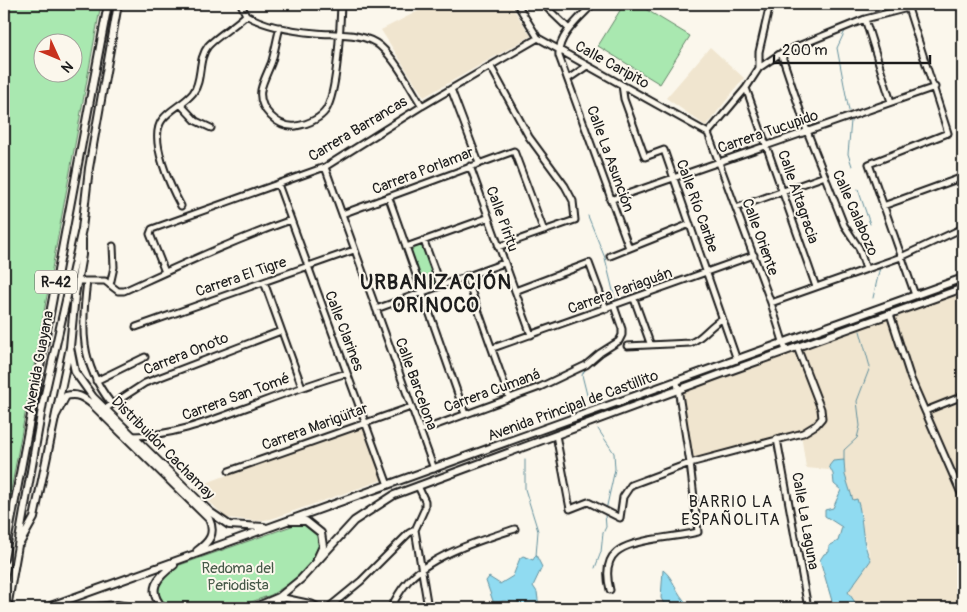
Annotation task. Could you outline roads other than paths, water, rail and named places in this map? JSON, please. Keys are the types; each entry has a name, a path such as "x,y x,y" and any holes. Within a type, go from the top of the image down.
{"main road":[{"name":"Avenida Guayana","path":"4,559 108,4"},
{"name":"Avenida Guayana","path":"7,608 43,403 82,229 89,168 118,4"},
{"name":"Distribuidor Cachamay","path":"18,546 34,518 70,347 82,255 82,229"},
{"name":"Avenida Principal de Castillito","path":"253,608 278,597 313,567 354,522 394,496 678,390 915,295 963,278"},
{"name":"Avenida Principal de Castillito","path":"190,556 737,360 785,347 797,347 963,288"},
{"name":"Distribuidor Cachamay","path":"70,347 72,364 79,380 131,436 219,520 241,526 270,526"},
{"name":"Distribuidor Cachamay","path":"56,415 66,396 72,394 80,396 92,404 202,512 212,527 212,535 204,546 190,556"},
{"path":"270,526 306,521 318,528 321,533 323,546 313,567"},
{"path":"45,608 190,556"},
{"path":"162,608 153,590 156,579 190,556"},
{"path":"86,608 117,605 134,608"}],"street":[{"path":"241,4 246,15 258,23 366,38 379,45 398,67 422,106"},
{"path":"280,27 272,61 261,91 264,106 275,122 290,126 306,124 318,118 326,110 332,92 340,34 341,4"},
{"name":"Calle Caripito","path":"517,4 538,38 708,133"},
{"path":"543,4 569,29"},
{"path":"558,49 569,29 593,4"},
{"path":"758,68 759,52 770,4"},
{"path":"961,4 963,10"},
{"path":"708,133 746,88 758,68 782,53 865,19 908,8 948,133 869,164 900,257 915,295"},
{"path":"181,206 164,165 156,132 161,121 194,92 198,82 200,63 208,46 246,15"},
{"path":"865,19 890,102"},
{"name":"Carrera Barrancas","path":"165,272 150,234 152,229 325,167 422,106 538,38"},
{"name":"Calle La Asunción","path":"558,49 610,200 629,248"},
{"name":"Calle Calabozo","path":"782,53 807,131 844,225 859,248 866,269"},
{"path":"568,79 587,66"},
{"path":"490,67 529,137 565,186 573,202 575,220 498,247"},
{"name":"Calle Río Caribe","path":"622,85 624,99 645,157 664,150 708,272 737,360"},
{"name":"Carrera Tucupido","path":"610,200 934,87"},
{"name":"Calle Altagracia","path":"746,88 816,287"},
{"path":"451,89 479,163"},
{"path":"181,105 196,121 211,128"},
{"name":"Calle Oriente","path":"708,133 771,303 785,347"},
{"name":"Carrera Porlamar","path":"342,214 514,151 544,231"},
{"name":"Calle Píritu","path":"470,166 487,218 531,335"},
{"name":"Calle Barcelona","path":"325,167 410,407 434,469"},
{"path":"736,208 825,176"},
{"path":"883,206 963,177"},
{"name":"Calle Clarines","path":"278,184 307,268 388,485"},
{"path":"390,198 465,414"},
{"path":"406,247 487,218"},
{"path":"78,281 105,281 118,291 124,291 226,247 246,236 291,220"},
{"path":"610,256 690,224"},
{"path":"771,303 900,257 963,228"},
{"path":"424,241 440,285"},
{"path":"110,285 114,266 113,246"},
{"name":"Carrera El Tigre","path":"136,327 354,250"},
{"name":"Carrera Pariaguán","path":"493,348 754,256"},
{"path":"376,309 504,263"},
{"path":"515,291 590,263 606,309"},
{"path":"466,276 510,397"},
{"path":"87,281 82,339 96,381 111,403"},
{"path":"264,282 302,387"},
{"path":"634,299 650,344"},
{"name":"Carrera Cumaná","path":"420,431 572,374 619,340 622,335 622,329 616,305"},
{"path":"890,314 911,379 963,498"},
{"path":"627,346 698,341 703,332 722,319"},
{"name":"Carrera Onoto","path":"105,409 111,403 145,383 281,332"},
{"path":"556,435 570,509 588,502 620,518 623,497 631,485 690,463 802,433 816,425 822,418 821,409 797,347"},
{"path":"96,381 145,357"},
{"name":"Carrera San Tomé","path":"131,436 148,436 194,427 302,387 347,373"},
{"path":"610,590 607,579 607,565 615,552 626,545 698,532 690,463 677,382"},
{"path":"925,411 963,396"},
{"name":"Carrera Marigüitar","path":"229,471 410,407"},
{"name":"Calle La Laguna","path":"777,439 807,608"},
{"path":"418,486 425,501 425,508 415,530 428,608"},
{"path":"390,608 405,584 422,570 472,544 515,529"},
{"path":"328,608 361,581 409,532 415,530"},
{"path":"278,597 302,606 312,604 320,608"},
{"path":"272,608 278,597"},
{"path":"278,597 285,608"}],"water":[{"path":"844,460 845,475 853,500 857,499 865,546 871,560 848,592 859,608 834,608 820,560 824,554 829,552 829,546 838,541 842,527 825,516 825,510 833,508 841,490 834,484 833,474 829,466 833,461"},
{"path":"536,555 542,567 533,586 537,592 539,607 545,608 525,608 517,602 503,601 494,604 486,581 489,577 500,584 513,576 520,558 523,556 533,560"},
{"path":"663,570 670,577 687,603 721,603 716,608 666,608 661,598"}],"waterway":[{"path":"845,31 837,48 849,111"},
{"path":"851,121 848,154 852,166"},
{"path":"858,189 870,224"},
{"path":"588,216 605,258 616,303"},
{"path":"873,298 880,267"},
{"path":"589,403 583,373 602,355 621,343 624,338 622,322 617,307"},
{"path":"844,460 844,450 857,438 860,426 857,401 870,367 860,331"},
{"path":"598,429 614,453 615,469 606,510"},
{"path":"525,459 525,489 538,531 536,556"},
{"path":"595,568 601,552 603,533 606,527 605,514"}],"district":[{"name":"URBANIZACIÓN ORINOCO","path":"436,294"},
{"name":"BARRIO LA ESPAÑOLITA","path":"731,511"}],"park label":[{"name":"Redoma del Periodista","path":"238,576"}]}
